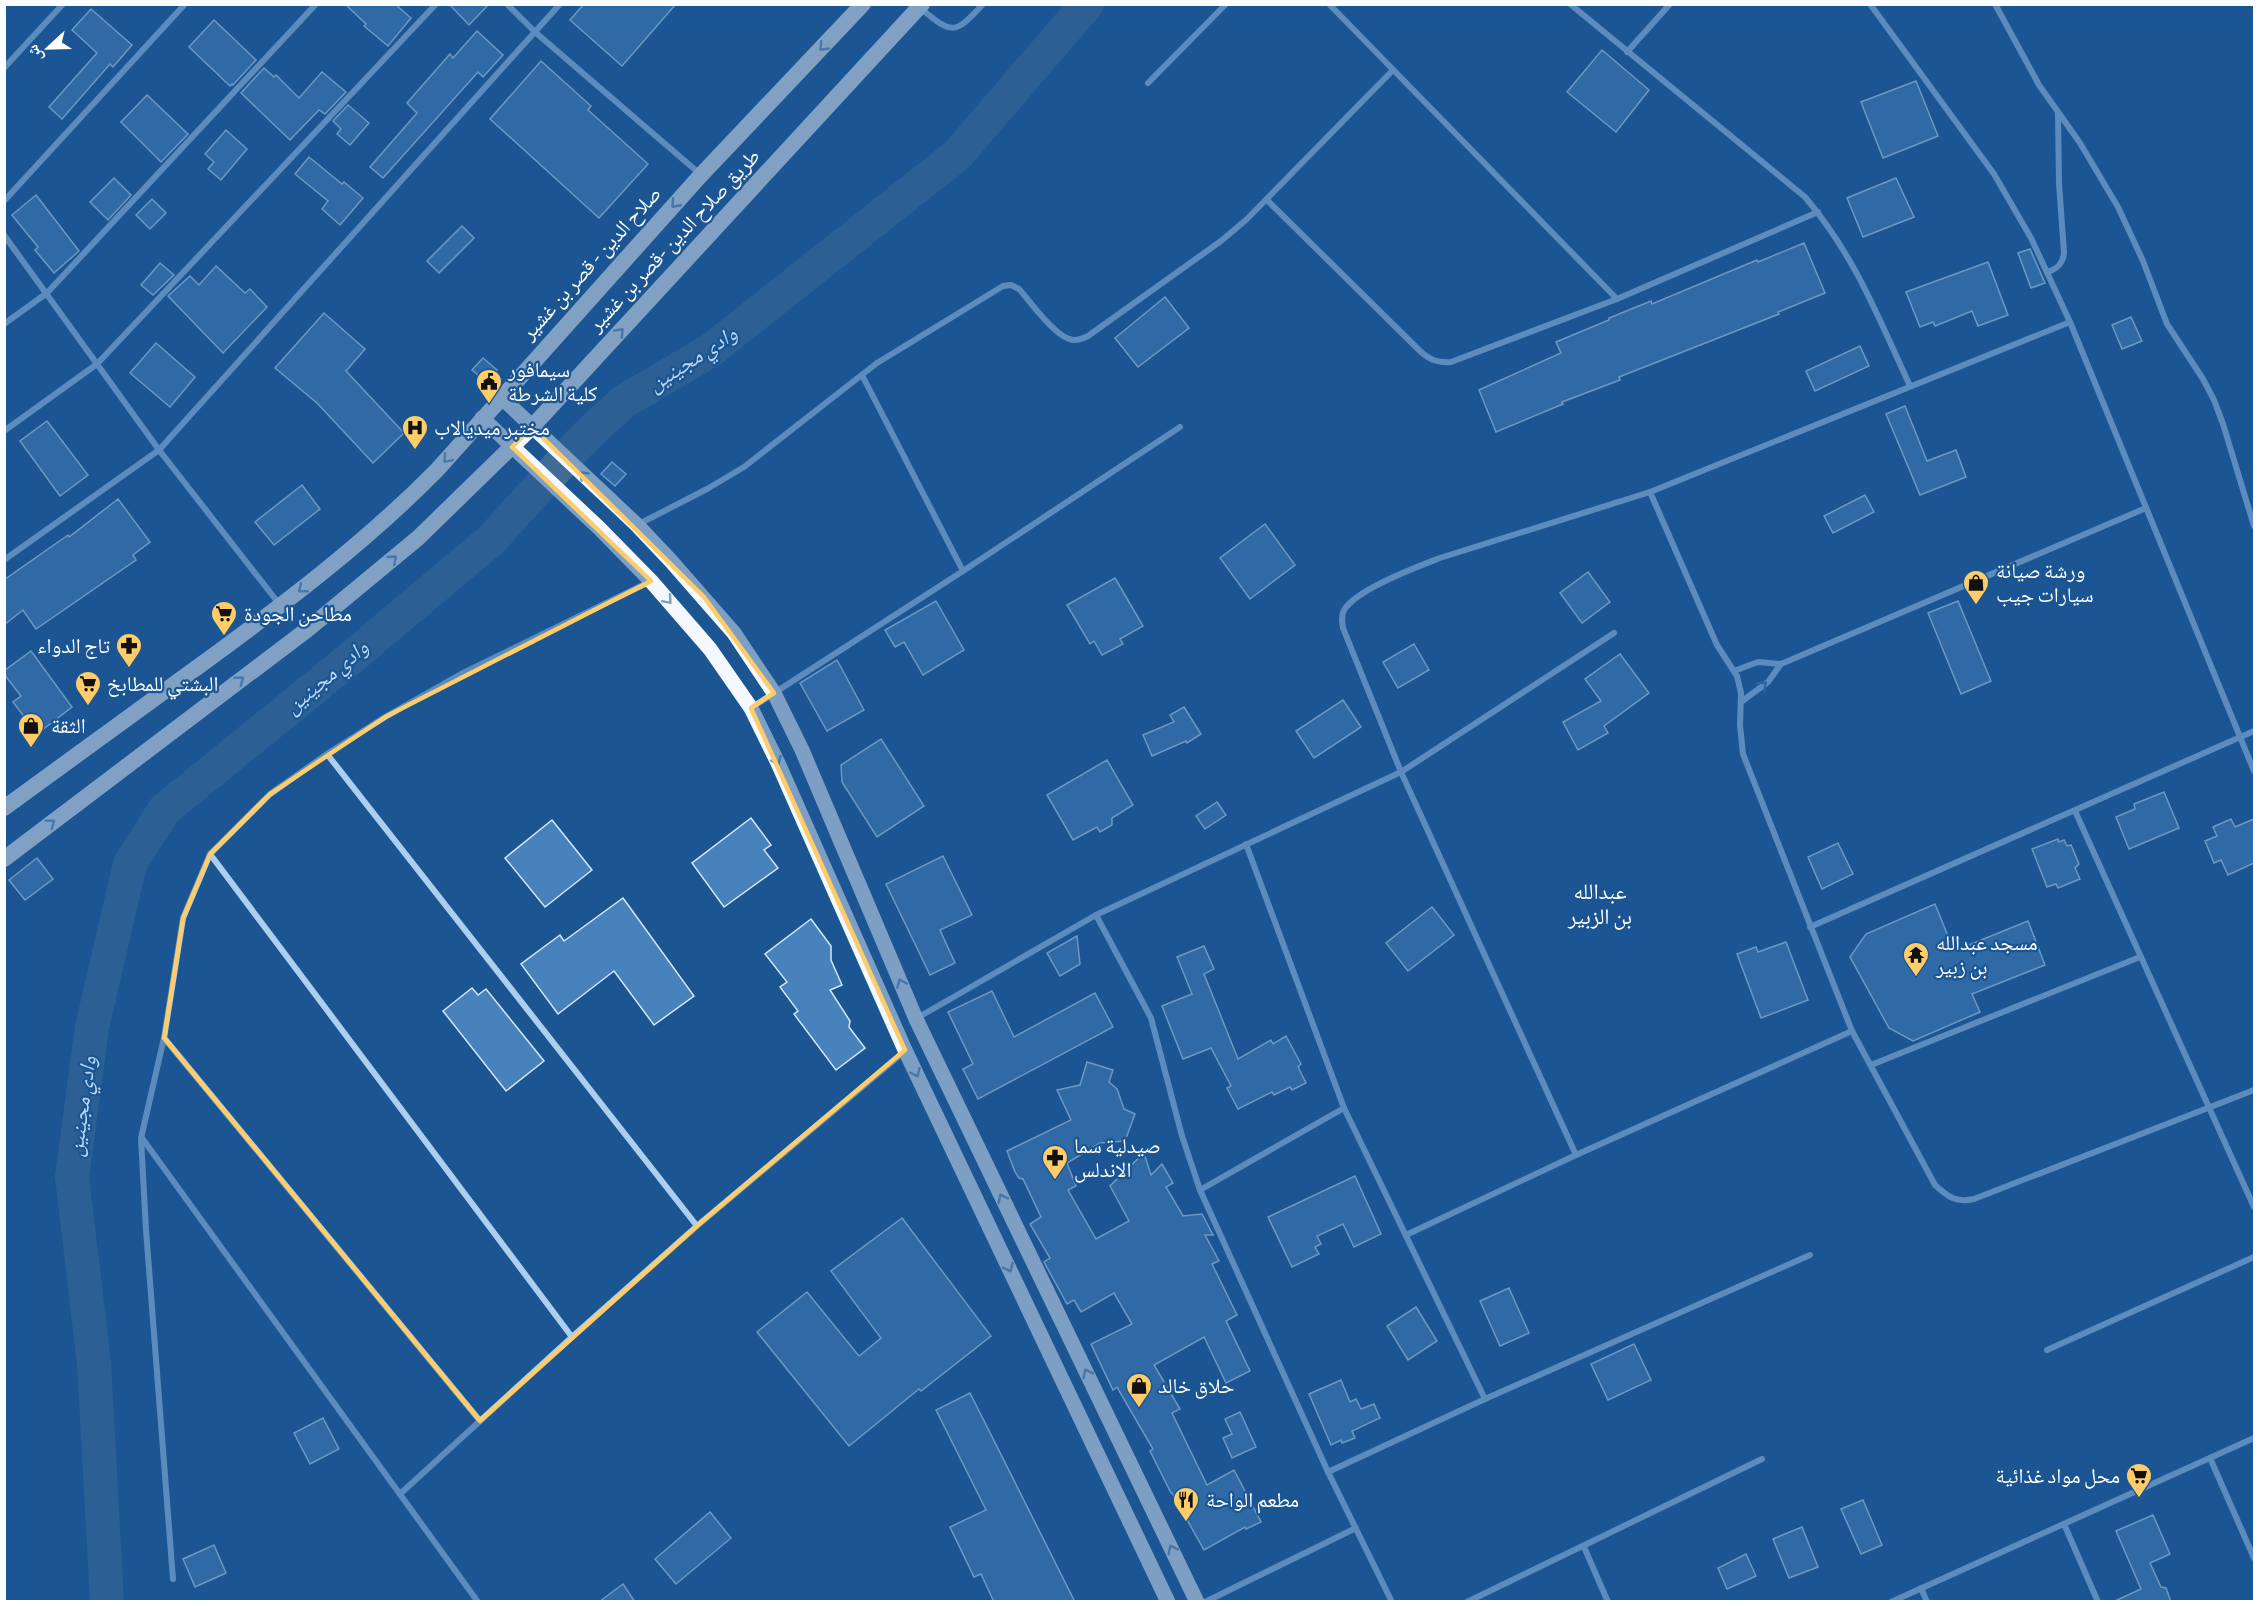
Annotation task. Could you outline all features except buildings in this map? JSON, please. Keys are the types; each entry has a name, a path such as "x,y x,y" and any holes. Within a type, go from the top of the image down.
{"highway":[{"name":"صلاح الدين - قصر بن غشير","path":"5,808 281,606 345,555 402,505 437,470 701,175 863,4"},
{"name":"طريق صلاح الدين -قصر بن غشير","path":"4,859 365,584 418,538 532,427 920,6"}],"main road":[{"path":"501,397 637,525 704,597 734,633 774,693 802,750 916,1019 1197,1602"},
{"path":"482,418 599,528 651,581 710,649 751,708 778,763 905,1050 1168,1602"}],"street":[{"path":"4,68 63,4"},
{"path":"4,201 185,4"},
{"path":"4,324 47,293 316,4"},
{"path":"4,431 97,364 436,4"},
{"path":"507,4 535,32 701,175"},
{"path":"4,560 159,450 560,4"},
{"path":"920,6 940,24 951,28 963,25 983,4"},
{"path":"1148,83 1226,4"},
{"path":"1329,4 1617,299"},
{"path":"1570,4 1791,184 1818,212 1846,251 1857,271 1910,386"},
{"path":"1627,52 1670,4"},
{"path":"1870,4 1994,174 2022,222 2070,322 2254,771"},
{"path":"1995,4 2034,75 2085,151 2118,207 2143,261 2167,324 2214,400 2254,526"},
{"path":"637,525 707,489 744,466 877,363 1003,286 1011,285 1019,289 1054,329 1066,338 1073,340 1088,336 1221,241 1267,200 1394,70"},
{"path":"2047,272 2061,264 2064,253 2059,183 2058,113"},
{"path":"1267,200 1420,351 1429,359 1439,363 1451,362 1617,299 1818,212"},
{"path":"4,235 159,450 281,606"},
{"path":"1576,1155 1401,772 1342,628 1341,619 1344,610 1350,603 1374,587 1440,558 1650,492 2070,322"},
{"path":"862,375 963,571"},
{"path":"751,708 1180,427"},
{"path":"1650,492 1717,645 1734,670 1740,685 1743,754 1852,1031 1935,1185 1948,1197 1961,1202 1974,1199 2254,1090"},
{"path":"1734,670 1758,662 1781,664 2146,508"},
{"path":"173,1579 141,1138 164,1038 183,918 210,854 270,794 385,717 461,674 651,581"},
{"path":"916,1019 1096,915 1401,772 1614,633"},
{"path":"1741,702 1768,682 1781,664"},
{"path":"1810,927 2254,731"},
{"path":"327,754 698,1226"},
{"path":"2075,811 2254,1207"},
{"path":"1245,844 1344,1108 1485,1398"},
{"path":"210,854 572,1337"},
{"path":"1096,915 1151,1018 1182,1136 1200,1190 1328,1472 1392,1602"},
{"path":"1870,1065 2140,957"},
{"path":"1406,1235 1576,1155 1852,1031"},
{"path":"164,1038 480,1421"},
{"path":"400,1494 698,1226 905,1050"},
{"path":"1200,1190 1344,1108"},
{"path":"141,1138 478,1602"},
{"path":"1328,1472 1485,1398 1810,1255"},
{"path":"2047,1350 2254,1257"},
{"path":"1891,1602 2254,1438"},
{"path":"2210,1458 2254,1558"},
{"path":"1467,1602 1762,1459"},
{"path":"2064,1524 2098,1602"},
{"path":"1205,1602 1356,1528"},
{"path":"1584,1547 1608,1602"},
{"path":"1921,1588 1927,1602"}],"highlighted area":[{"path":"532,427 704,597 774,693 751,708 905,1050 697,1226 480,1421 164,1038 183,918 210,854 270,794 385,717 651,581 512,447"}],"waterway":[{"name":"وادي مجينين","path":"107,1602 94,1363 72,1177 92,1027 130,864 164,810 491,540 582,440 623,402 711,350 957,155 1087,4"}],"place":[{"name":"سيمافور كلية الشرطة","path":"489,405"},
{"name":"مختبر ميديالاب","path":"415,451"},
{"name":"ورشة صيانة سيارات جيب","path":"1976,606"},
{"name":"مطاحن الجودة","path":"224,637"},
{"name":"تاج الدواء","path":"129,669"},
{"name":"البشتي للمطابخ","path":"88,707"},
{"name":"الثقة","path":"31,749"},
{"name":"مسجد عبدالله بن زبير","path":"1916,978"},
{"name":"صيدلية سما الاندلس","path":"1055,1181"},
{"name":"حلاق خالد","path":"1139,1409"},
{"name":"محل مواد غذائية","path":"2139,1499"},
{"name":"مطعم الواحة","path":"1186,1523"}],"district":[{"name":"عبدالله بن الزبير","path":"1600,904"}]}
